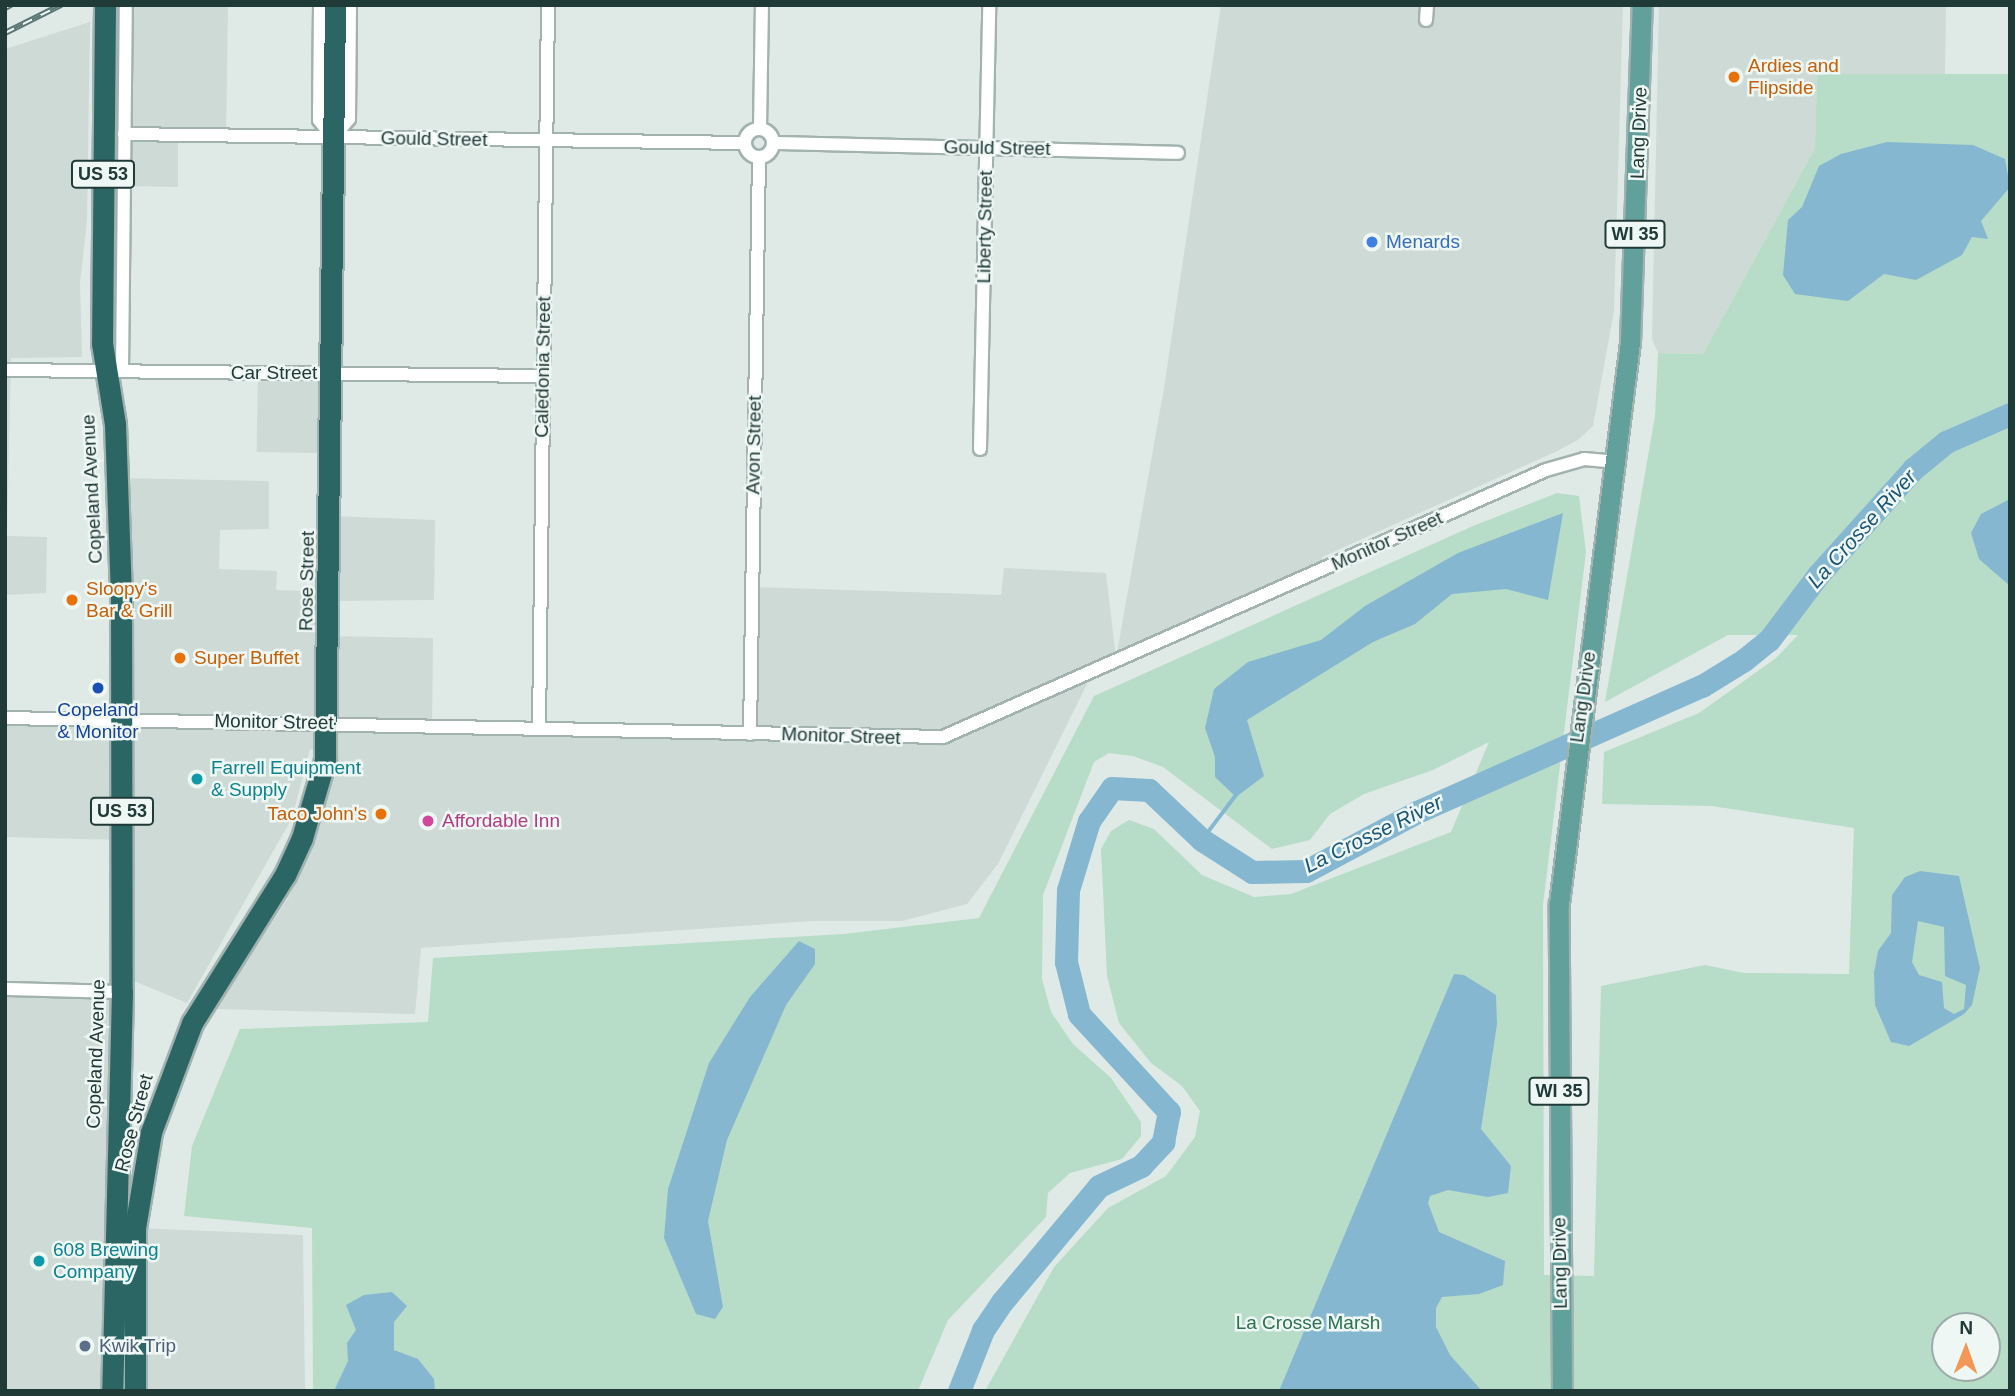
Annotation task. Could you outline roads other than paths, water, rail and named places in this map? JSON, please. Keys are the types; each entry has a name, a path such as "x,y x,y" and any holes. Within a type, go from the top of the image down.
{"highway":[{"name":"Rose Street","path":"135,1391 135,1228 142,1173 168,1078 192,1023 272,896 302,838 325,761 328,723 335,5"},
{"name":"Copeland Avenue","path":"112,1391 122,992 121,720 113,371 102,343 116,6"}],"main road":[{"name":"Lang Drive","path":"1562,1391 1559,904 1570,792 1618,462 1639,167 1642,5"}],"street":[{"path":"320,5 319,120 333,129 349,119 350,5"},
{"name":"Caledonia Street","path":"539,729 548,5"},
{"path":"760,129 762,5"},
{"name":"Liberty Street","path":"980,449 989,5"},
{"path":"1426,20 1427,5"},
{"path":"113,371 124,134 116,6"},
{"name":"Gould Street","path":"124,134 333,129 546,141 745,143"},
{"path":"760,129 771,135 774,144 770,152 759,157 748,152 745,143 751,131 760,129"},
{"name":"Gould Street","path":"774,144 1178,153"},
{"name":"Avon Street","path":"750,734 759,157"},
{"name":"Car Street","path":"5,370 542,376"},
{"name":"Monitor Street","path":"5,718 328,723 904,738 952,734 1546,470 1584,459 1618,462"},
{"path":"5,989 122,992"}],"water":[{"path":"1887,142 1973,145 2005,159 2010,187 1981,221 1988,239 1972,237 1962,255 1916,280 1884,274 1848,301 1795,294 1783,275 1788,220 1802,207 1819,166 1841,154"},
{"path":"2010,499 2010,586 1979,559 1971,533 1981,514"},
{"path":"1563,513 1548,600 1506,589 1452,594 1415,624 1373,642 1247,720 1264,776 1236,797 1215,777 1215,757 1205,728 1214,689 1248,662 1321,640 1365,606 1458,553"},
{"path":"1920,871 1959,876 1980,968 1972,1005 1964,1014 1909,1046 1891,1042 1875,1005 1874,973 1878,951 1891,933 1892,895 1905,877","holes":["1918,921 1944,927 1945,976 1966,985 1964,1009 1954,1014 1944,1008 1942,982 1919,975 1912,962"]},
{"path":"799,941 815,949 815,964 786,1005 727,1140 708,1221 723,1307 715,1319 696,1314 664,1238 668,1189 709,1063 750,997"},
{"path":"1454,974 1464,975 1496,995 1497,1024 1481,1129 1511,1166 1508,1193 1488,1197 1448,1190 1430,1196 1428,1203 1439,1232 1505,1261 1503,1285 1479,1294 1442,1297 1436,1308 1436,1327 1450,1355 1482,1391 1279,1391"},
{"path":"392,1292 407,1306 394,1322 394,1350 418,1359 434,1379 435,1391 334,1391 348,1361 347,1343 356,1330 346,1305 364,1295"}],"waterway":[{"name":"La Crosse River","path":"959,1391 983,1330 1002,1302 1099,1186 1141,1166 1163,1142 1169,1112 1079,1014 1066,962 1068,890 1089,821 1112,788 1149,790 1202,840 1252,872 1306,871 1417,812 1702,686 1744,660 1769,640 1818,575 1913,469 1946,442 2010,414"},
{"path":"1202,840 1236,795"}],"railway":[{"path":"5,8 11,5"},
{"path":"5,33 61,5"}],"place":[{"name":"Ardies and Flipside","path":"1734,77"},
{"name":"Menards","path":"1372,242"},
{"name":"Sloopy's Bar & Grill","path":"72,600"},
{"name":"Super Buffet","path":"180,658"},
{"name":"Copeland & Monitor","path":"98,688"},
{"name":"Farrell Equipment & Supply","path":"197,779"},
{"name":"Taco John's","path":"381,814"},
{"name":"Affordable Inn","path":"428,821"},
{"name":"608 Brewing Company","path":"39,1261"},
{"name":"Kwik Trip","path":"85,1346"}],"park label":[{"name":"La Crosse Marsh","path":"1308,1323"}]}
